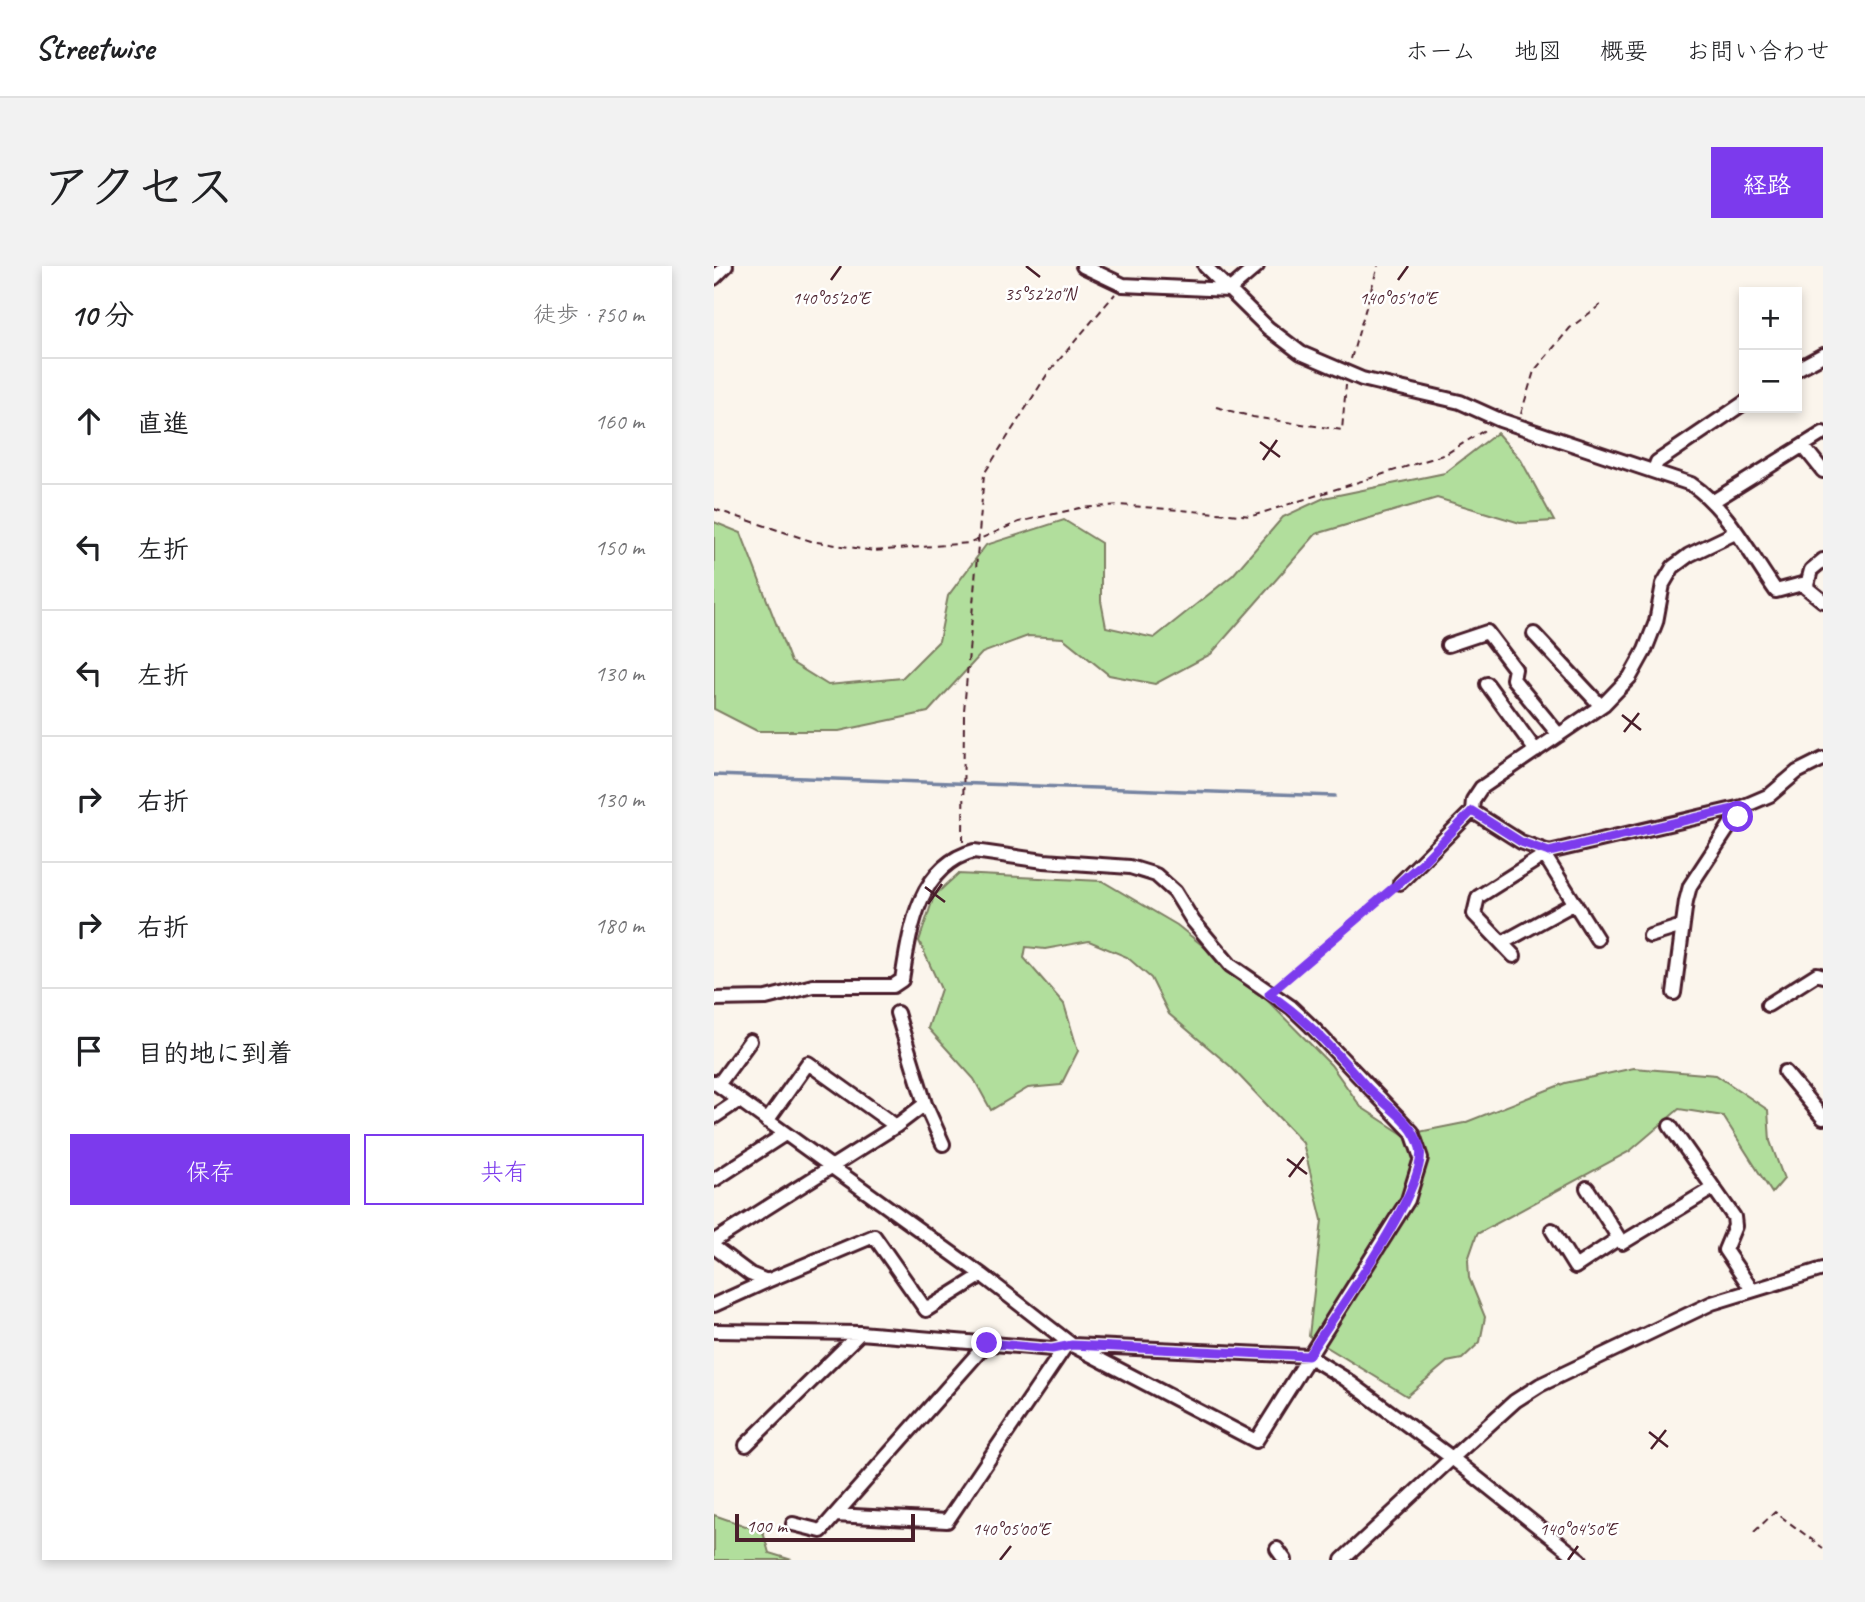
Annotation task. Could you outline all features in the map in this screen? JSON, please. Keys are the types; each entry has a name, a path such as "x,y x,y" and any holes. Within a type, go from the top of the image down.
{"street":[{"path":"714,278 726,266"},
{"path":"1083,266 1123,285 1229,290 1256,266"},
{"path":"1205,266 1285,343 1301,353 1347,373 1460,402 1500,420 1691,484 1712,502 1776,591 1785,586 1807,585 1823,601"},
{"path":"1802,366 1823,355"},
{"path":"1654,470 1657,462 1739,406"},
{"path":"1712,502 1823,433"},
{"path":"1803,446 1823,471"},
{"path":"1400,883 1472,811 1473,800 1481,788 1601,706 1630,677 1656,622 1663,584 1673,567 1689,555 1735,533"},
{"path":"1807,585 1811,570 1823,559"},
{"path":"1448,645 1487,632 1515,669 1513,679 1559,735"},
{"path":"1534,634 1601,706"},
{"path":"1487,684 1536,751"},
{"path":"1514,956 1474,914 1478,897 1547,854 1742,807 1770,795 1797,772 1823,759"},
{"path":"1674,993 1690,886 1742,807"},
{"path":"1472,811 1521,842 1547,854 1597,939"},
{"path":"714,999 766,998 813,986 893,986 902,980 910,929 928,882 952,859 962,854 974,851 1044,861 1130,867 1156,875 1175,892 1193,921 1230,965 1311,1026 1412,1132 1421,1158 1408,1200 1256,1441 1069,1346 982,1275 716,1084 750,1041"},
{"path":"1502,943 1575,903"},
{"path":"1650,936 1682,926"},
{"path":"1768,1004 1817,974 1823,976"},
{"path":"897,1013 925,1104 943,1144"},
{"path":"767,1121 808,1063 896,1126"},
{"path":"1785,1072 1823,1118"},
{"path":"714,1117 738,1101"},
{"path":"714,1241 896,1126 925,1104"},
{"path":"1670,1126 1734,1217 1735,1226 1725,1250 1752,1290"},
{"path":"714,1180 785,1134"},
{"path":"1587,1188 1622,1243 1713,1188"},
{"path":"1552,1230 1575,1267 1619,1238"},
{"path":"714,1306 874,1236 926,1310 982,1275"},
{"path":"714,1247 750,1274 767,1281"},
{"path":"1342,1560 1515,1401 1540,1385 1712,1303 1823,1269"},
{"path":"714,1331 860,1333 1052,1349 1069,1346 1308,1356 1344,1378 1452,1458 1580,1560"},
{"path":"746,1445 860,1333"},
{"path":"793,1524 821,1531 827,1520 835,1515 987,1343"},
{"path":"835,1515 947,1521 1069,1346"},
{"path":"1277,1549 1285,1560"}],"path":[{"path":"1216,407 1253,417 1342,430 1347,373 1378,266"},
{"path":"962,854 964,711 984,474 1048,373 1123,285"},
{"path":"1517,425 1534,371 1570,328 1603,303"},
{"path":"714,509 811,541 874,551 970,544 1019,522 1080,508 1121,505 1252,516 1446,454 1500,420"},
{"path":"1269,994 1400,883"},
{"path":"1754,1532 1776,1512 1823,1548"}],"green space":[{"path":"1497,433 1521,460 1554,521 1520,523 1437,498 1316,534 1211,654 1155,684 1109,675 1063,638 1028,636 982,653 928,712 839,731 757,731 714,709 714,522 741,533 791,662 828,685 902,678 939,641 948,596 986,545 1064,520 1101,543 1101,601 1106,627 1154,638 1233,575 1283,517 1324,498 1445,473"},
{"path":"958,874 1102,881 1177,925 1253,986 1331,1065 1361,1107 1404,1135 1464,1123 1565,1083 1634,1068 1716,1075 1768,1110 1770,1141 1784,1179 1772,1193 1723,1116 1679,1109 1630,1151 1477,1234 1468,1260 1469,1278 1485,1317 1480,1342 1462,1359 1447,1362 1407,1396 1309,1336 1322,1220 1303,1143 1230,1066 1169,1014 1151,978 1127,957 1089,941 1045,949 1026,947 1024,958 1064,1004 1078,1051 1061,1085 1028,1088 991,1110 974,1079 928,1028 941,989 919,941 934,896"},
{"path":"714,1515 763,1532 769,1553 792,1560 714,1560"}],"waterway":[{"path":"714,775 1335,796"}],"route":[{"path":"987,1343 1052,1349 1072,1345 1308,1356 1408,1200 1418,1175 1421,1158 1412,1132 1391,1107 1373,1094 1291,1007 1269,994 1421,864 1472,811 1521,842 1549,852 1742,807 1738,817"}]}
